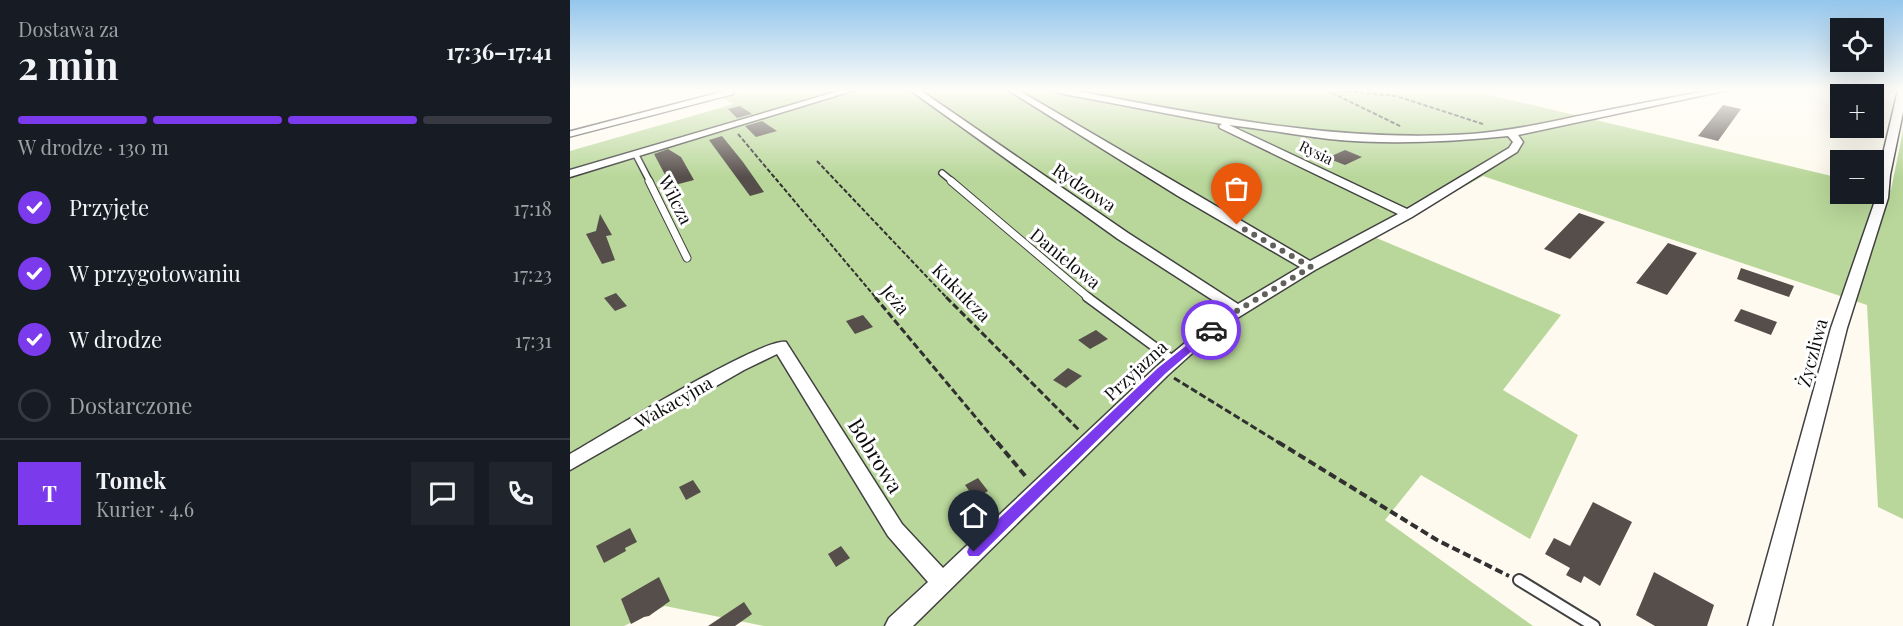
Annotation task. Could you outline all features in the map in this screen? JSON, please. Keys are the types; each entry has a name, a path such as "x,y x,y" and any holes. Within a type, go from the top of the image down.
{"street":[{"path":"570,174 753,119"},
{"name":"Rydzowa","path":"957,119 1094,216 1238,310"},
{"path":"1060,119 1311,267"},
{"name":"Rysia","path":"1211,119 1408,214"},
{"path":"1212,119 1330,136 1380,139 1511,133 1579,119"},
{"name":"Życzliwa","path":"1760,626 1839,328 1882,198 1884,175 1896,119"},
{"name":"Przyjazna","path":"897,626 1168,366 1238,310 1408,214 1513,150 1518,142 1511,133"},
{"name":"Wakacyjna","path":"570,463 738,366 780,346"},
{"name":"Bobrowa","path":"780,346 895,530 942,582"}],"lane":[{"path":"570,134 626,119"},
{"name":"Wilcza","path":"636,155 687,258"},
{"name":"Danielowa","path":"942,173 1168,366"},
{"path":"1519,580 1594,626"}],"path":[{"path":"1387,119 1427,138"},
{"path":"1470,119 1511,133"},
{"name":"Jeża","path":"731,126 1039,492"},
{"name":"Kukułcza","path":"817,160 913,264 1090,441"},
{"path":"1168,366 1437,540 1519,580"}],"green space":[{"path":"681,119 1592,119 1830,176 1830,204 1884,204 1884,188 1891,190 1903,130 1903,519 1878,507 1867,305 1483,176 1374,237 1561,315 1503,390 1578,435 1530,539 1421,475 1385,520 1533,626 764,626 665,606 624,626 570,626 570,151"}],"building":[{"path":"1712,119 1734,119 1718,141 1698,136"},
{"path":"762,121 777,131 756,137 745,126"},
{"path":"722,136 764,192 750,196 709,140"},
{"path":"668,149 681,157 694,180 671,186 654,154"},
{"path":"1345,150 1362,157 1345,165 1327,158"},
{"path":"1579,213 1605,222 1570,259 1544,249"},
{"path":"600,214 612,235 606,236 615,260 602,264 586,234 596,231"},
{"path":"1668,243 1697,253 1667,295 1636,283"},
{"path":"1741,268 1794,286 1789,297 1737,279"},
{"path":"616,293 627,306 615,311 604,298"},
{"path":"1741,309 1777,322 1771,335 1734,321"},
{"path":"863,315 873,327 855,334 846,321"},
{"path":"1096,330 1108,339 1090,349 1078,340"},
{"path":"1068,368 1082,376 1066,388 1053,380"},
{"path":"978,478 988,491 975,499 965,485"},
{"path":"693,480 701,492 686,500 679,487"},
{"path":"1593,502 1632,522 1600,586 1584,576 1581,583 1566,575 1570,568 1545,554 1554,538 1570,546"},
{"path":"630,528 637,542 604,563 596,546"},
{"path":"841,546 850,558 836,567 828,554"},
{"path":"1654,572 1714,605 1707,626 1655,626 1636,615"},
{"path":"659,577 670,601 649,616 631,624 621,599"},
{"path":"744,602 752,614 735,626 708,626"}],"way so far":[{"path":"1211,330 1238,310 1311,267 1237,225"}],"route":[{"path":"974,552 1039,492 1162,371 1211,330"}]}
